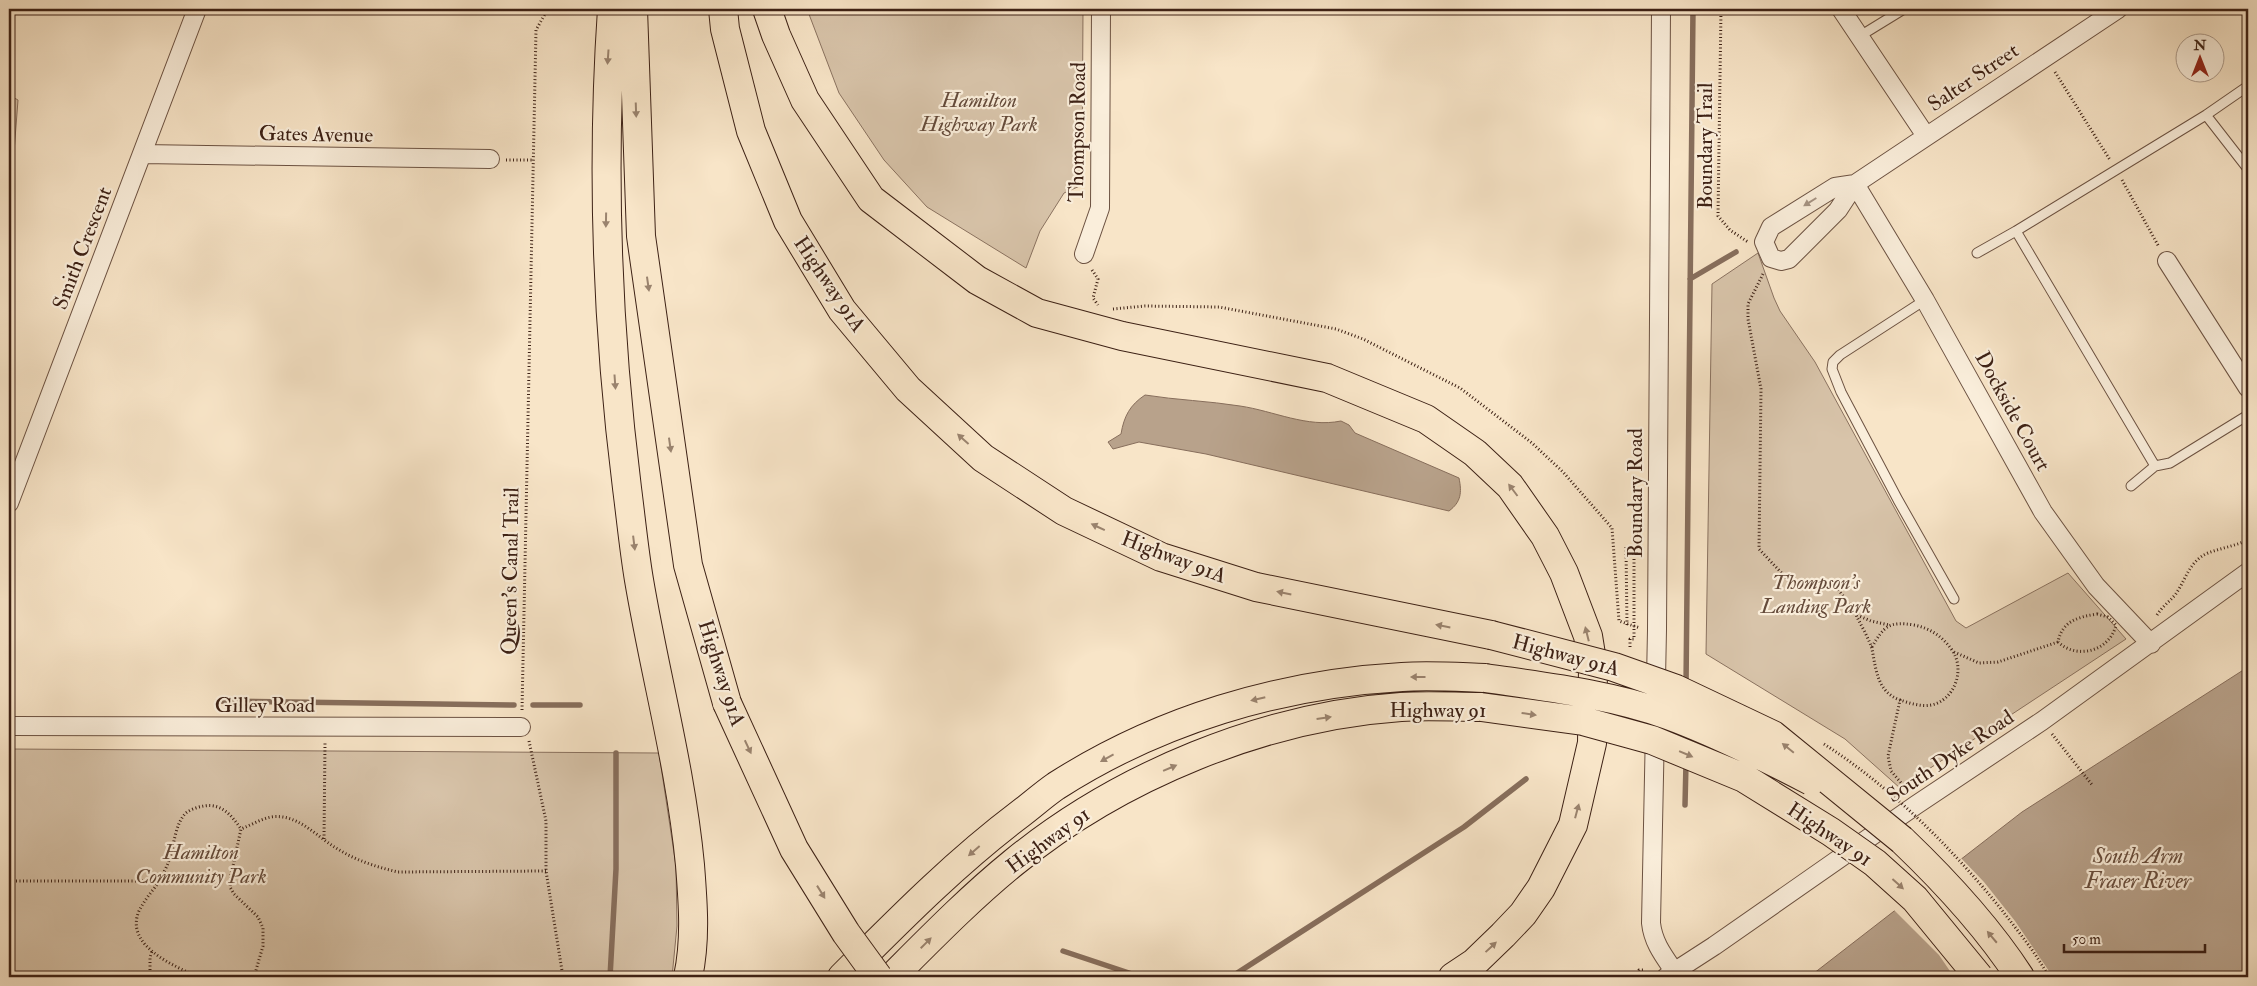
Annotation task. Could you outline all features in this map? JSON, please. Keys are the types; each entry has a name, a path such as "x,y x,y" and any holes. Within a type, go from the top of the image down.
{"highway":[{"path":"612,9 607,75 606,235 617,409 639,579 685,816 694,915 692,960 688,977"},
{"name":"Highway 91A","path":"633,9 641,236 688,565 727,703 794,849 846,933 878,977"},
{"name":"Highway 91A","path":"723,9 725,29 751,131 788,220 842,310 908,390 983,458 1064,511 1161,557 1256,587 1491,635 1614,666 1685,693 1773,735 1867,812"},
{"path":"768,9 776,35 805,100 871,199 977,280 1037,313 1122,336 1327,378 1426,419 1475,453 1510,486 1545,536 1578,605 1588,636 1592,668 1592,743 1573,825 1541,888 1523,914 1503,935 1474,963 1453,977"},
{"name":"Highway 91","path":"842,977 924,895 994,833 1056,787 1144,738 1226,707 1310,687 1402,677 1485,678 1602,696 1668,715 1761,755 1867,812 1902,840 1944,881 2002,949 2020,977"},
{"name":"Highway 91","path":"892,977 953,916 1014,862 1074,818 1136,782 1223,745 1316,719 1401,707 1481,707 1583,721 1652,740 1744,778 1831,832 1875,864 1915,899 1979,977"}],"street":[{"name":"Smith Crescent","path":"9,503 197,9"},
{"name":"Thompson Road","path":"1084,254 1100,208 1101,9"},
{"name":"Boundary Road","path":"1661,9 1657,630 1651,923 1652,935 1670,974"},
{"path":"1841,9 1926,136"},
{"name":"Salter Street","path":"1854,184 1835,186 1771,227 1764,242 1771,258 1781,261 1789,259 1796,253 1838,210 1854,184 2118,9"},
{"name":"Gates Avenue","path":"142,154 490,159"},
{"name":"Dockside Court","path":"1854,184 1925,300 2043,512 2096,586 2151,644"},
{"path":"2167,261 2248,388"},
{"name":"South Dyke Road","path":"1670,974 1714,946 1916,804 2042,721 2248,572"},
{"name":"Gilley Road","path":"9,726 521,727"}],"lane":[{"path":"1860,36 1904,9"},
{"path":"1977,253 2206,115 2248,86"},
{"path":"2206,115 2248,169"},
{"path":"2016,231 2155,466"},
{"path":"1925,300 1840,355 1833,362 1832,369 1841,392 1898,500 1954,599"},
{"path":"2131,486 2155,466 2170,463 2248,415"}],"path":[{"name":"Queen's Canal Trail","path":"546,9 536,30 521,727 529,742 546,821 546,871 563,977"},
{"name":"Boundary Trail","path":"1721,9 1718,216 1730,230 1771,258"},
{"path":"490,159 534,160"},
{"path":"1771,258 1748,304 1748,319 1761,390 1759,549 1790,582 1837,588 1856,614 1872,648 1873,662 1878,681 1892,697 1930,705 1944,700 1952,691 1957,681 1958,666 1954,652"},
{"path":"2156,617 2182,585 2187,572 2199,558 2248,540"},
{"path":"1627,625 1626,547 1634,547 1634,639 1630,639 1630,650"},
{"path":"1856,614 1871,621 1890,625 1903,623 1924,627 1940,637 1954,652 1978,663 1998,662 2058,642"},
{"path":"2097,614 2108,617 2116,625 2114,635 2104,645 2094,650 2077,652 2066,650 2058,642 2060,632 2066,623 2083,616 2097,614"},
{"path":"1872,648 1882,630 1890,625"},
{"path":"1900,700 1888,756 1891,770 1916,804"},
{"path":"2042,721 2093,786"},
{"path":"324,840 325,727"},
{"path":"198,977 155,955 138,934 138,913 159,882 169,861 179,826 185,814 196,807 209,805 221,808 231,815 241,829 230,887 234,894 258,917 262,928 262,946 254,977"},
{"path":"241,829 271,817 285,818 299,822 336,848 361,861 398,872 546,871"},
{"path":"9,881 159,882"},
{"path":"150,977 150,957 152,951"},
{"path":"1636,977 1639,970 1644,970"}],"green space":[{"name":"Hamilton Highway Park","path":"807,9 1083,9 1082,185 1064,193 1040,231 1026,268 927,207 884,160 839,93"},
{"path":"9,95 18,100 9,217"},
{"name":"Thompson's Landing Park","path":"1758,253 1780,311 1815,362 1956,621 1966,628 2068,573 2126,639 1900,788 1845,739 1706,654 1712,284"},
{"name":"Hamilton Community Park","path":"9,749 659,753 676,866 677,926 672,977 9,977"}],"water":[{"path":"1145,395 1253,408 1303,421 1328,423 1341,421 1349,425 1355,433 1459,478 1460,497 1449,511 1206,454 1139,442 1113,449 1108,442 1121,434 1128,412"},
{"name":"South Arm Fraser River","path":"2248,667 2248,977 1809,977 2022,812"}],"pier":[{"path":"1960,857 1984,882 2015,921 2053,977 1954,977 1939,955 1893,909"}],"waterway":[{"path":"1686,687 1693,9"},
{"path":"1690,279 1736,252"},
{"path":"218,701 514,705"},
{"path":"533,705 580,705"},
{"path":"610,977 616,869 616,753"},
{"path":"1685,805 1686,763"},
{"path":"1231,977 1464,827 1526,779"},
{"path":"1063,951 1141,977"},
{"path":"1553,977 1599,977"}]}
